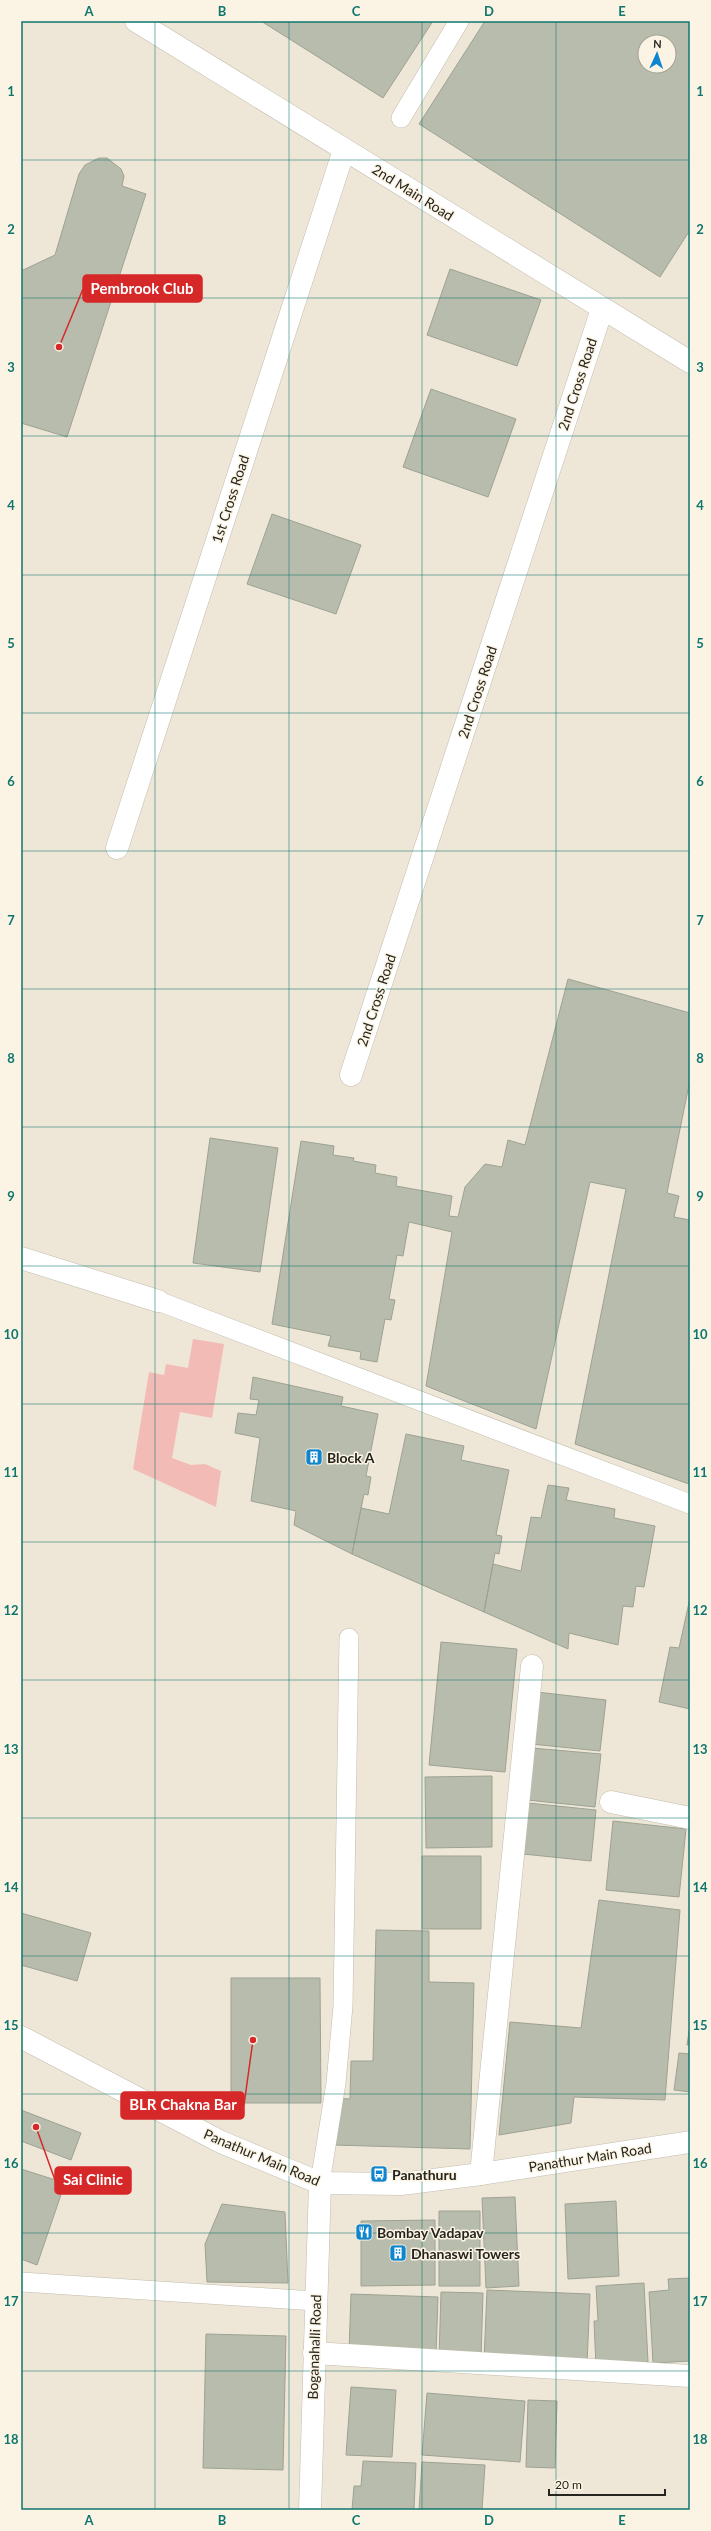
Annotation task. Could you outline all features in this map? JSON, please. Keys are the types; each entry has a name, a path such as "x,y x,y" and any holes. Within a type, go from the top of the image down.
{"street":[{"name":"2nd Main Road","path":"136,21 690,362"},
{"name":"1st Cross Road","path":"117,848 344,150"},
{"name":"2nd Cross Road","path":"351,1075 602,309"},
{"path":"21,1258 158,1301"},
{"path":"481,2174 532,1666"},
{"path":"611,1802 690,1818"},
{"name":"Panathur Main Road","path":"21,2037 221,2142 320,2183 401,2184 481,2174 690,2142"},
{"name":"Boganahalli Road","path":"310,2510 315,2301 320,2183"},
{"path":"314,2353 690,2376"}],"lane":[{"path":"401,118 459,21"},
{"path":"158,1301 690,1504"},
{"path":"320,2183 336,2082 343,2006 350,1638"},
{"path":"21,2282 315,2301"}],"shaded area":[{"path":"193,1339 224,1344 212,1418 180,1412 172,1458 191,1465 205,1464 221,1471 216,1507 133,1469 149,1372 164,1375 166,1364 188,1368"}],"building":[{"path":"261,21 433,21 383,98"},
{"path":"485,21 690,21 690,230 660,277 419,124"},
{"path":"99,158 107,158 121,169 124,176 122,186 146,194 67,437 21,423 21,271 55,255 79,174 85,165"},
{"path":"450,269 541,300 517,366 427,335"},
{"path":"431,389 516,419 488,497 403,467"},
{"path":"272,514 361,545 336,614 247,584"},
{"path":"568,979 690,1013 690,1080 667,1193 679,1196 674,1217 690,1220 689,1484 575,1444 626,1189 590,1182 536,1429 426,1386 452,1232 409,1222 403,1256 397,1255 389,1299 395,1300 391,1320 385,1319 377,1362 360,1359 361,1352 328,1346 331,1336 272,1324 301,1141 334,1146 333,1155 354,1158 353,1161 376,1165 375,1173 397,1177 396,1186 452,1196 449,1216 458,1217 465,1187 485,1164 502,1167 508,1140 525,1145"},
{"path":"210,1138 278,1148 260,1272 193,1263"},
{"name":"Block A","path":"253,1377 343,1397 341,1406 378,1414 366,1476 371,1477 368,1495 364,1494 352,1554 294,1525 296,1511 251,1501 260,1438 235,1433 238,1413 256,1415 259,1400 250,1399"},
{"path":"406,1434 464,1446 461,1460 509,1470 496,1535 502,1536 499,1554 495,1553 484,1612 352,1554 361,1508 389,1514"},
{"path":"548,1485 569,1488 566,1500 615,1509 614,1518 655,1526 644,1587 636,1586 633,1607 623,1606 618,1645 569,1633 568,1649 484,1612 493,1564 521,1571 531,1517 541,1518"},
{"path":"690,1598 690,1709 659,1702 670,1647 679,1648"},
{"path":"441,1642 517,1649 505,1772 429,1765"},
{"path":"537,1692 606,1700 600,1751 531,1744"},
{"path":"532,1748 601,1754 595,1807 527,1800"},
{"path":"492,1776 492,1847 426,1848 425,1777"},
{"path":"528,1803 596,1810 591,1861 523,1854"},
{"path":"613,1821 686,1829 679,1897 606,1890"},
{"path":"422,1856 481,1856 481,1929 422,1929"},
{"path":"599,1900 680,1910 665,2100 574,2097 571,2123 499,2135 510,2022 581,2028"},
{"path":"21,1913 91,1933 77,1981 21,1965"},
{"path":"376,1930 429,1931 429,1982 474,1983 470,2149 334,2145 335,2098 350,2099 351,2061 373,2061"},
{"path":"231,1978 320,1978 321,2103 231,2103"},
{"path":"690,2025 690,2045 687,2045"},
{"path":"679,2053 690,2054 690,2092 674,2090"},
{"path":"21,2110 81,2133 71,2160 21,2141"},
{"path":"21,2169 65,2183 37,2265 21,2259"},
{"path":"515,2197 519,2286 486,2288 482,2198"},
{"path":"616,2201 619,2276 568,2279 565,2204"},
{"path":"222,2204 285,2212 288,2283 207,2282 205,2244"},
{"path":"439,2211 480,2211 480,2286 439,2286"},
{"name":"Dhanaswi Towers","path":"435,2220 435,2285 361,2286 361,2221"},
{"path":"690,2278 690,2361 653,2363 649,2292 669,2290 668,2279"},
{"path":"644,2283 648,2362 596,2366 594,2321 598,2321 596,2286"},
{"path":"487,2290 590,2294 587,2364 484,2360"},
{"path":"441,2292 483,2293 481,2359 439,2358"},
{"path":"351,2294 438,2297 436,2355 349,2352"},
{"path":"206,2334 286,2336 283,2470 203,2468"},
{"path":"351,2387 396,2390 392,2457 346,2455"},
{"path":"427,2393 525,2401 520,2462 422,2455"},
{"path":"528,2400 557,2401 555,2468 526,2467"},
{"path":"363,2461 416,2463 414,2510 352,2510 354,2486 361,2486"},
{"path":"422,2462 485,2465 482,2510 419,2510"}],"place":[{"name":"Pembrook Club","path":"59,347"},
{"name":"Block A","path":"314,1457"},
{"name":"BLR Chakna Bar","path":"253,2040"},
{"name":"Sai Clinic","path":"36,2127"},
{"name":"Panathuru","path":"379,2174"},
{"name":"Bombay Vadapav","path":"364,2232"},
{"name":"Dhanaswi Towers","path":"398,2253"}]}
